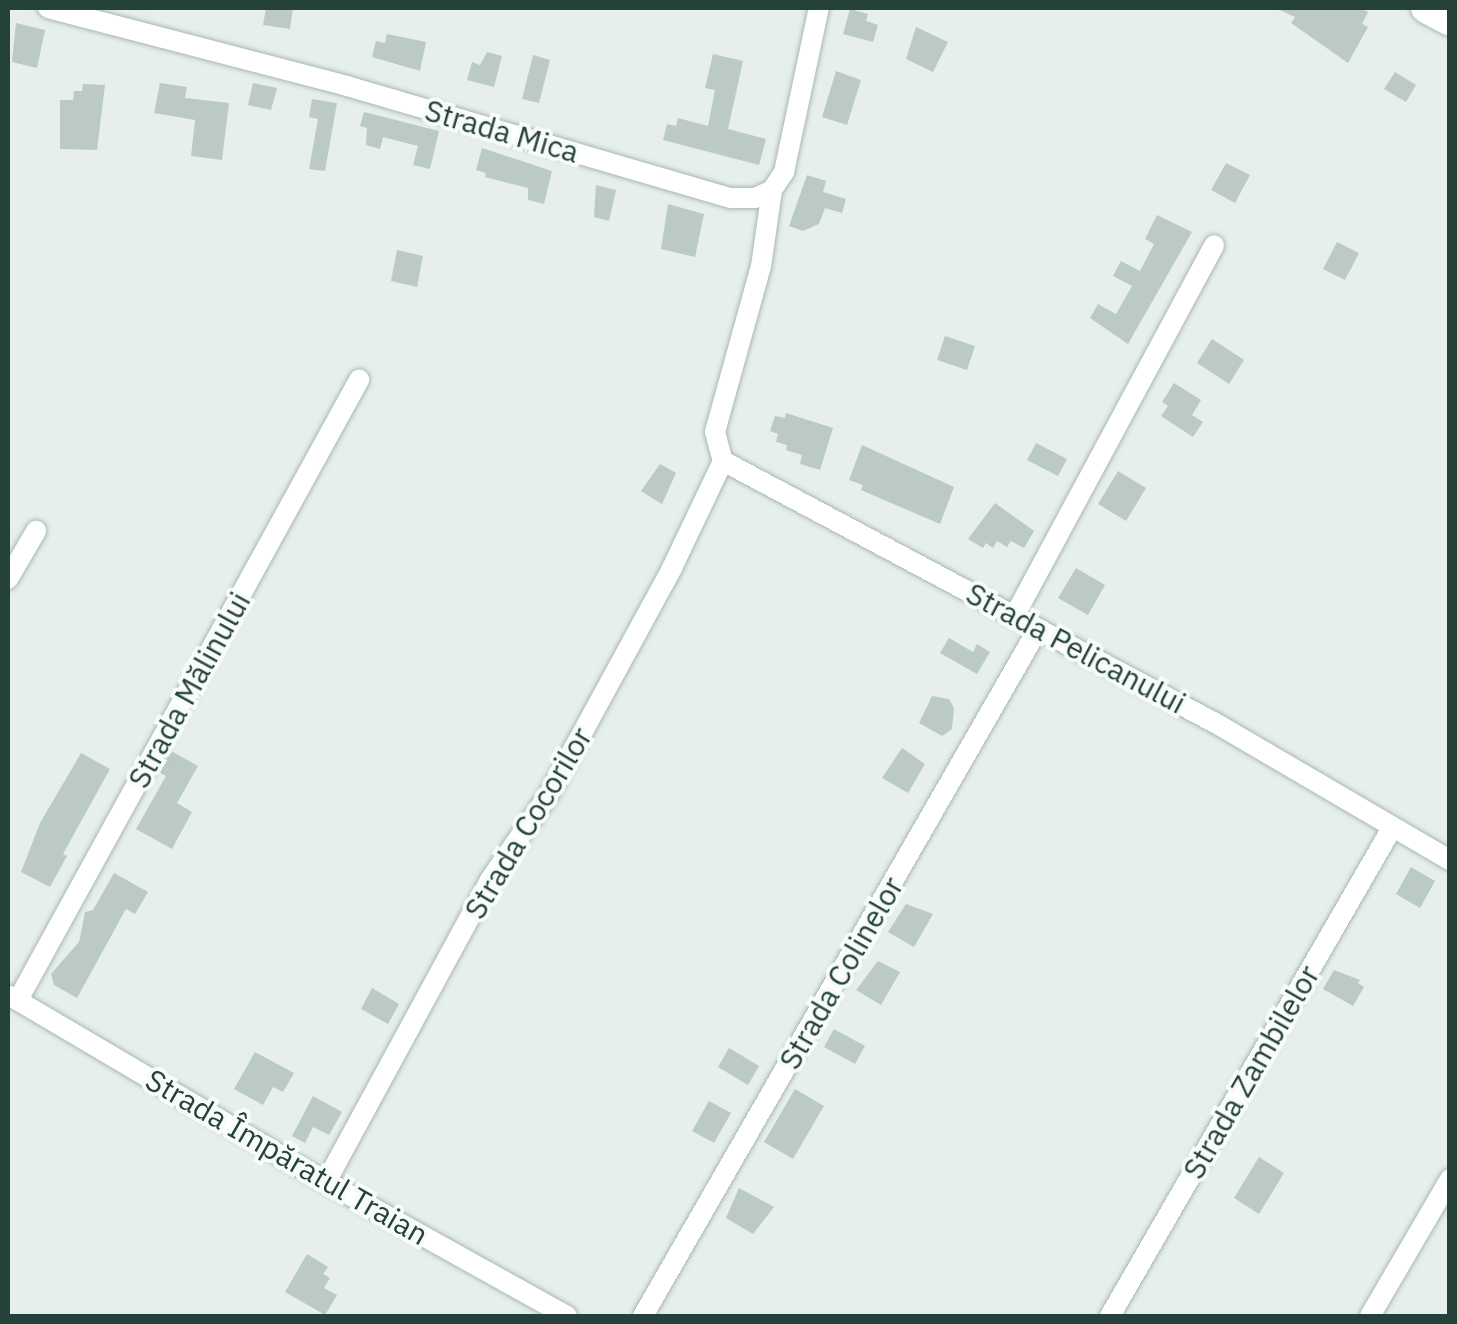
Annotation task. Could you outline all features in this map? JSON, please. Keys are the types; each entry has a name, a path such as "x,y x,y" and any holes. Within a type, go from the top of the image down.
{"street":[{"name":"Strada Mica","path":"48,8 347,86 731,198 755,198 772,190"},
{"path":"723,460 715,432 761,266 772,190 784,172 818,8"},
{"path":"1426,8 1450,21"},
{"path":"1015,615 1214,244"},
{"name":"Strada Mălinului","path":"13,998 359,380"},
{"name":"Strada Pelicanului","path":"723,460 1218,724 1450,860"},
{"name":"Strada Cocorilor","path":"326,1182 490,880 549,794 672,568 723,460"},
{"path":"8,580 36,531"},
{"name":"Strada Colinelor","path":"644,1316 1038,629"},
{"name":"Strada Zambilelor","path":"1110,1316 1392,828"},
{"name":"Strada Împăratul Traian","path":"13,998 326,1182 568,1316"},
{"path":"1370,1316 1450,1179"}],"building":[{"path":"266,8 293,8 290,29 263,25"},
{"path":"1275,8 1359,8 1368,12 1362,24 1368,27 1348,63 1291,23 1295,17"},
{"path":"850,9 868,14 866,21 878,25 873,42 843,34"},
{"path":"16,23 45,30 37,68 12,62"},
{"path":"916,27 948,42 933,72 906,59"},
{"path":"387,34 426,42 420,71 372,57 376,41 385,43"},
{"path":"487,52 502,56 494,87 467,80 472,62 480,65"},
{"path":"713,54 743,61 728,129 766,139 759,165 663,140 667,124 676,126 678,118 708,126 715,90 705,88"},
{"path":"533,55 550,60 539,103 522,99"},
{"path":"836,71 861,80 847,125 822,117"},
{"path":"1395,72 1416,85 1406,102 1384,89"},
{"path":"160,83 187,87 185,98 229,103 222,160 191,156 195,120 154,113"},
{"path":"253,83 277,88 271,110 248,105"},
{"path":"83,84 105,85 97,150 60,149 60,100 73,100 74,91 82,91"},
{"path":"312,99 337,103 325,171 309,169 318,119 309,117"},
{"path":"364,112 439,131 430,169 413,165 418,146 383,137 380,149 366,145 367,128 360,126"},
{"path":"482,148 552,171 544,204 528,200 528,188 485,177 486,173 476,170"},
{"path":"1226,163 1250,175 1235,203 1211,190"},
{"path":"807,175 826,181 823,192 846,199 842,213 825,208 819,224 803,231 789,226"},
{"path":"596,185 616,190 609,221 594,217"},
{"path":"668,204 704,214 695,257 661,249"},
{"path":"1157,215 1192,232 1128,344 1090,318 1098,304 1116,314 1132,286 1113,276 1121,261 1140,271 1154,244 1145,239"},
{"path":"1337,242 1359,253 1345,280 1323,269"},
{"path":"397,250 423,256 417,287 391,281"},
{"path":"945,336 975,346 967,370 937,360"},
{"path":"1212,339 1244,360 1229,384 1197,363"},
{"path":"1174,383 1201,400 1192,415 1203,422 1193,437 1161,416 1168,406 1162,402"},
{"path":"786,413 833,428 820,470 800,464 802,455 776,442 778,434 770,431 775,416 785,418"},
{"path":"1036,443 1067,459 1058,476 1027,460"},
{"path":"862,445 954,487 940,524 861,490 863,485 849,480"},
{"path":"660,464 676,473 662,504 641,491"},
{"path":"1118,471 1146,488 1126,521 1098,504"},
{"path":"995,503 1034,531 1024,548 1011,541 1007,547 997,541 993,548 986,543 983,548 968,539"},
{"path":"1076,568 1105,585 1088,615 1058,598"},
{"path":"949,638 973,652 977,644 990,652 977,674 940,653"},
{"path":"932,696 949,699 954,708 952,729 942,736 919,723"},
{"path":"902,748 925,764 908,793 882,778"},
{"path":"171,751 198,766 177,803 192,812 172,849 136,829 166,776 159,772"},
{"path":"81,753 110,769 63,854 67,856 50,887 21,872 40,823"},
{"path":"1411,867 1435,881 1420,908 1396,894"},
{"path":"114,873 148,892 135,914 126,909 77,998 54,985 51,974 79,942 85,912 93,910"},
{"path":"906,904 933,914 914,947 888,932"},
{"path":"878,961 900,972 881,1005 856,990"},
{"path":"1334,970 1360,980 1358,983 1364,987 1353,1006 1323,989"},
{"path":"372,988 399,1004 388,1024 361,1009"},
{"path":"834,1029 865,1046 855,1064 824,1047"},
{"path":"729,1048 759,1066 748,1085 718,1067"},
{"path":"255,1052 294,1073 283,1092 273,1087 263,1105 234,1089"},
{"path":"795,1089 824,1106 793,1159 764,1142"},
{"path":"313,1096 342,1112 329,1135 313,1127 305,1143 292,1136"},
{"path":"709,1101 731,1113 714,1143 692,1131"},
{"path":"1259,1157 1284,1173 1259,1214 1234,1198"},
{"path":"739,1188 774,1207 753,1234 726,1218"},
{"path":"307,1254 328,1267 323,1274 330,1278 324,1288 337,1295 325,1315 285,1292"}]}
